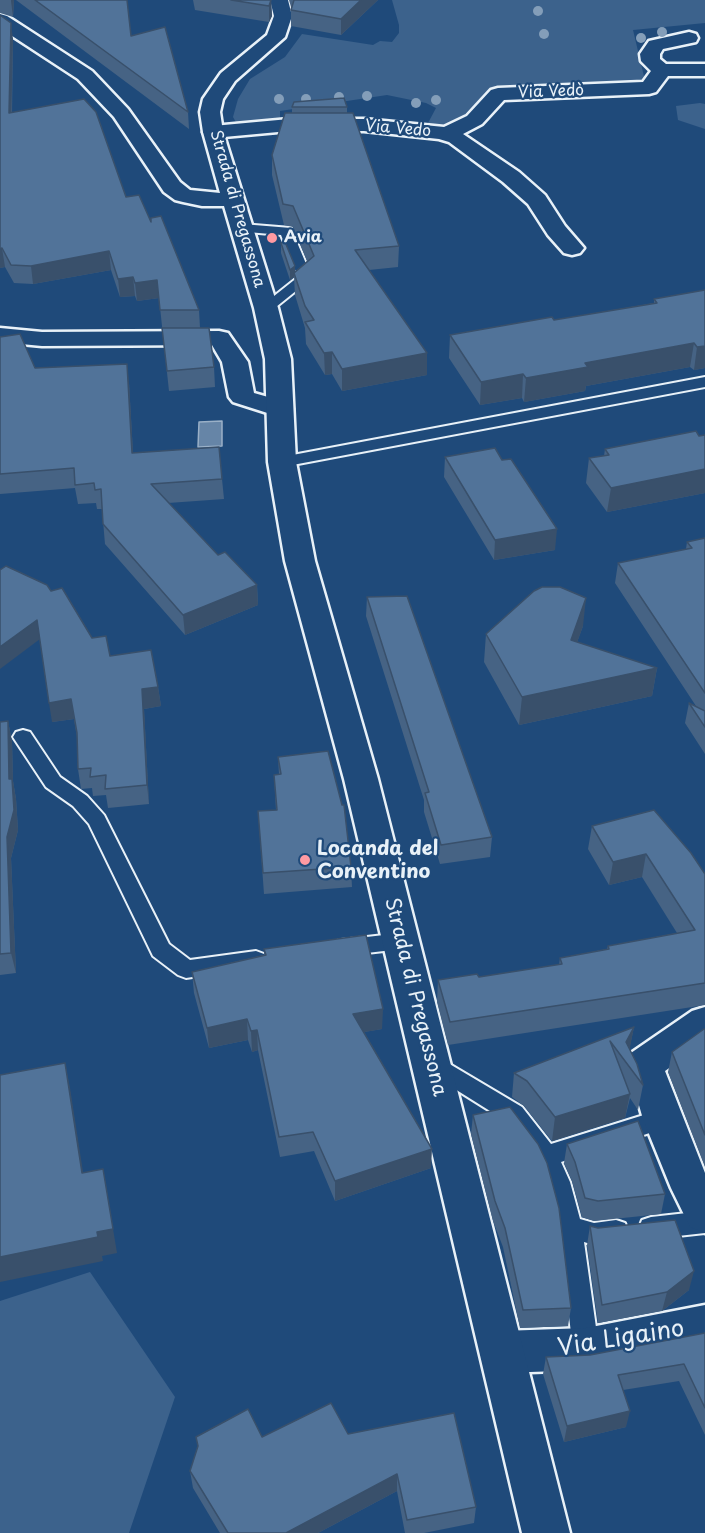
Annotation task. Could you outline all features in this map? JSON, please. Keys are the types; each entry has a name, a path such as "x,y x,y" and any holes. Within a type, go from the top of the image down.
{"street":[{"name":"Strada di Pregassona","path":"279,0 283,16 276,37 228,77 213,99 210,112 213,132 266,308 278,359 282,462 300,561 361,779 546,1533"},
{"path":"0,20 85,75 121,113 172,187 183,195 202,199 237,214"},
{"path":"689,38 671,41 651,50 651,61 661,70 705,70"},
{"name":"Via Vedò","path":"446,134 475,120 498,94 649,88 661,70"},
{"name":"Via Vedo","path":"213,132 289,125 364,125 446,134 456,138 511,177 537,200 556,230 572,248"},
{"path":"0,335 42,339 219,338 235,362 242,397 280,409"},
{"path":"705,1022 642,1066 653,1085 663,1119 685,1175 705,1214"},
{"name":"Via Ligaino","path":"502,1352 586,1349 705,1326"}],"lane":[{"path":"237,214 286,231 305,278 266,308"},
{"path":"282,462 705,382"},
{"path":"23,737 53,782 80,801 97,820 161,950 186,969 277,957"},
{"path":"322,951 401,940"},
{"path":"431,1062 514,1114 546,1156 558,1182 570,1227 586,1349"},
{"path":"546,1156 663,1119"},
{"path":"570,1227 594,1234 705,1222"}],"shaded area":[{"path":"392,0 705,0 705,23 633,30 646,85 496,93 483,96 449,130 427,125 436,108 426,103 387,95 280,111 280,121 237,124 233,117 238,99 250,79 285,57 302,34 373,45 380,41 392,42 399,33 399,25"},
{"path":"705,104 705,129 678,120 676,106"},
{"path":"222,421 222,446 198,447 199,422"},
{"path":"90,1272 175,1397 129,1533 0,1533 0,1301"}],"building":[{"path":"35,0 127,0 131,36 165,27 188,112"},
{"path":"231,0 271,0 269,6"},
{"path":"294,0 361,0 341,19 291,10"},
{"path":"0,15 11,23 9,113 84,99 96,112 126,197 139,195 151,222 151,218 161,216 199,310 160,310 157,280 135,283 133,277 118,279 109,251 31,266 11,265 2,248 0,249"},
{"path":"344,98 347,107 292,107 294,102"},
{"path":"285,113 353,113 399,246 355,250 427,353 342,369 332,352 324,353 305,322 314,320 305,306 294,273 314,256 293,206 283,204 272,155"},
{"path":"285,242 295,266 290,270 281,243"},
{"path":"705,290 705,346 697,347 694,343 585,363 588,367 526,378 523,374 481,382 450,335 552,317 554,320 657,303 654,299"},
{"path":"162,328 209,328 214,367 167,371"},
{"path":"20,334 35,368 127,364 132,453 219,447 222,479 151,484 218,555 225,552 257,585 183,615 103,524 101,489 95,490 94,483 75,485 74,468 0,474 0,337"},
{"path":"696,431 699,436 705,435 705,469 611,488 589,458 609,455 605,449"},
{"path":"495,448 502,460 511,459 557,529 495,540 445,457"},
{"path":"705,538 705,693 618,563 692,548 687,542"},
{"path":"6,566 47,585 51,591 62,588 92,638 106,636 110,656 151,650 158,687 142,689 147,785 105,789 106,775 90,777 91,768 78,769 77,733 71,699 49,703 37,620 0,647 0,570"},
{"path":"542,587 560,587 586,598 571,640 657,668 522,697 486,634 534,591"},
{"path":"407,596 492,837 441,845 425,793 429,792 367,597"},
{"path":"689,703 705,711 705,727"},
{"path":"8,721 9,779 12,779 14,810 7,837 11,953 0,954 0,722"},
{"path":"328,751 342,805 344,805 351,867 263,873 258,811 277,810 274,775 281,774 278,757"},
{"path":"654,810 691,853 705,874 705,983 450,1022 438,980 477,974 479,977 562,964 560,958 609,949 608,946 695,930 646,854 613,862 592,826"},
{"path":"366,935 383,1009 353,1014 432,1149 335,1181 313,1132 279,1137 257,1030 251,1031 247,1019 207,1028 192,972 266,955 264,949"},
{"path":"634,1027 626,1042 637,1064 643,1085 610,1041 630,1094 555,1117 527,1081 514,1073"},
{"path":"705,1030 705,1135 672,1052"},
{"path":"65,1063 82,1173 103,1169 113,1229 97,1232 98,1237 0,1257 0,1075"},
{"path":"510,1107 538,1144 547,1163 559,1208 571,1308 523,1310 505,1228 495,1201 473,1115"},
{"path":"638,1121 665,1194 598,1201 585,1198 575,1162 567,1144"},
{"path":"675,1220 694,1271 667,1292 602,1305 590,1226 598,1228"},
{"path":"705,1333 705,1408 684,1364 618,1375 630,1411 567,1426 546,1357 590,1355"},
{"path":"331,1403 348,1434 454,1413 476,1507 407,1520 397,1474 286,1533 228,1533 190,1471 198,1446 196,1437 248,1409 262,1437"}],"place":[{"name":"Avia","path":"272,238"},
{"name":"Locanda del Conventino","path":"305,860"}]}
